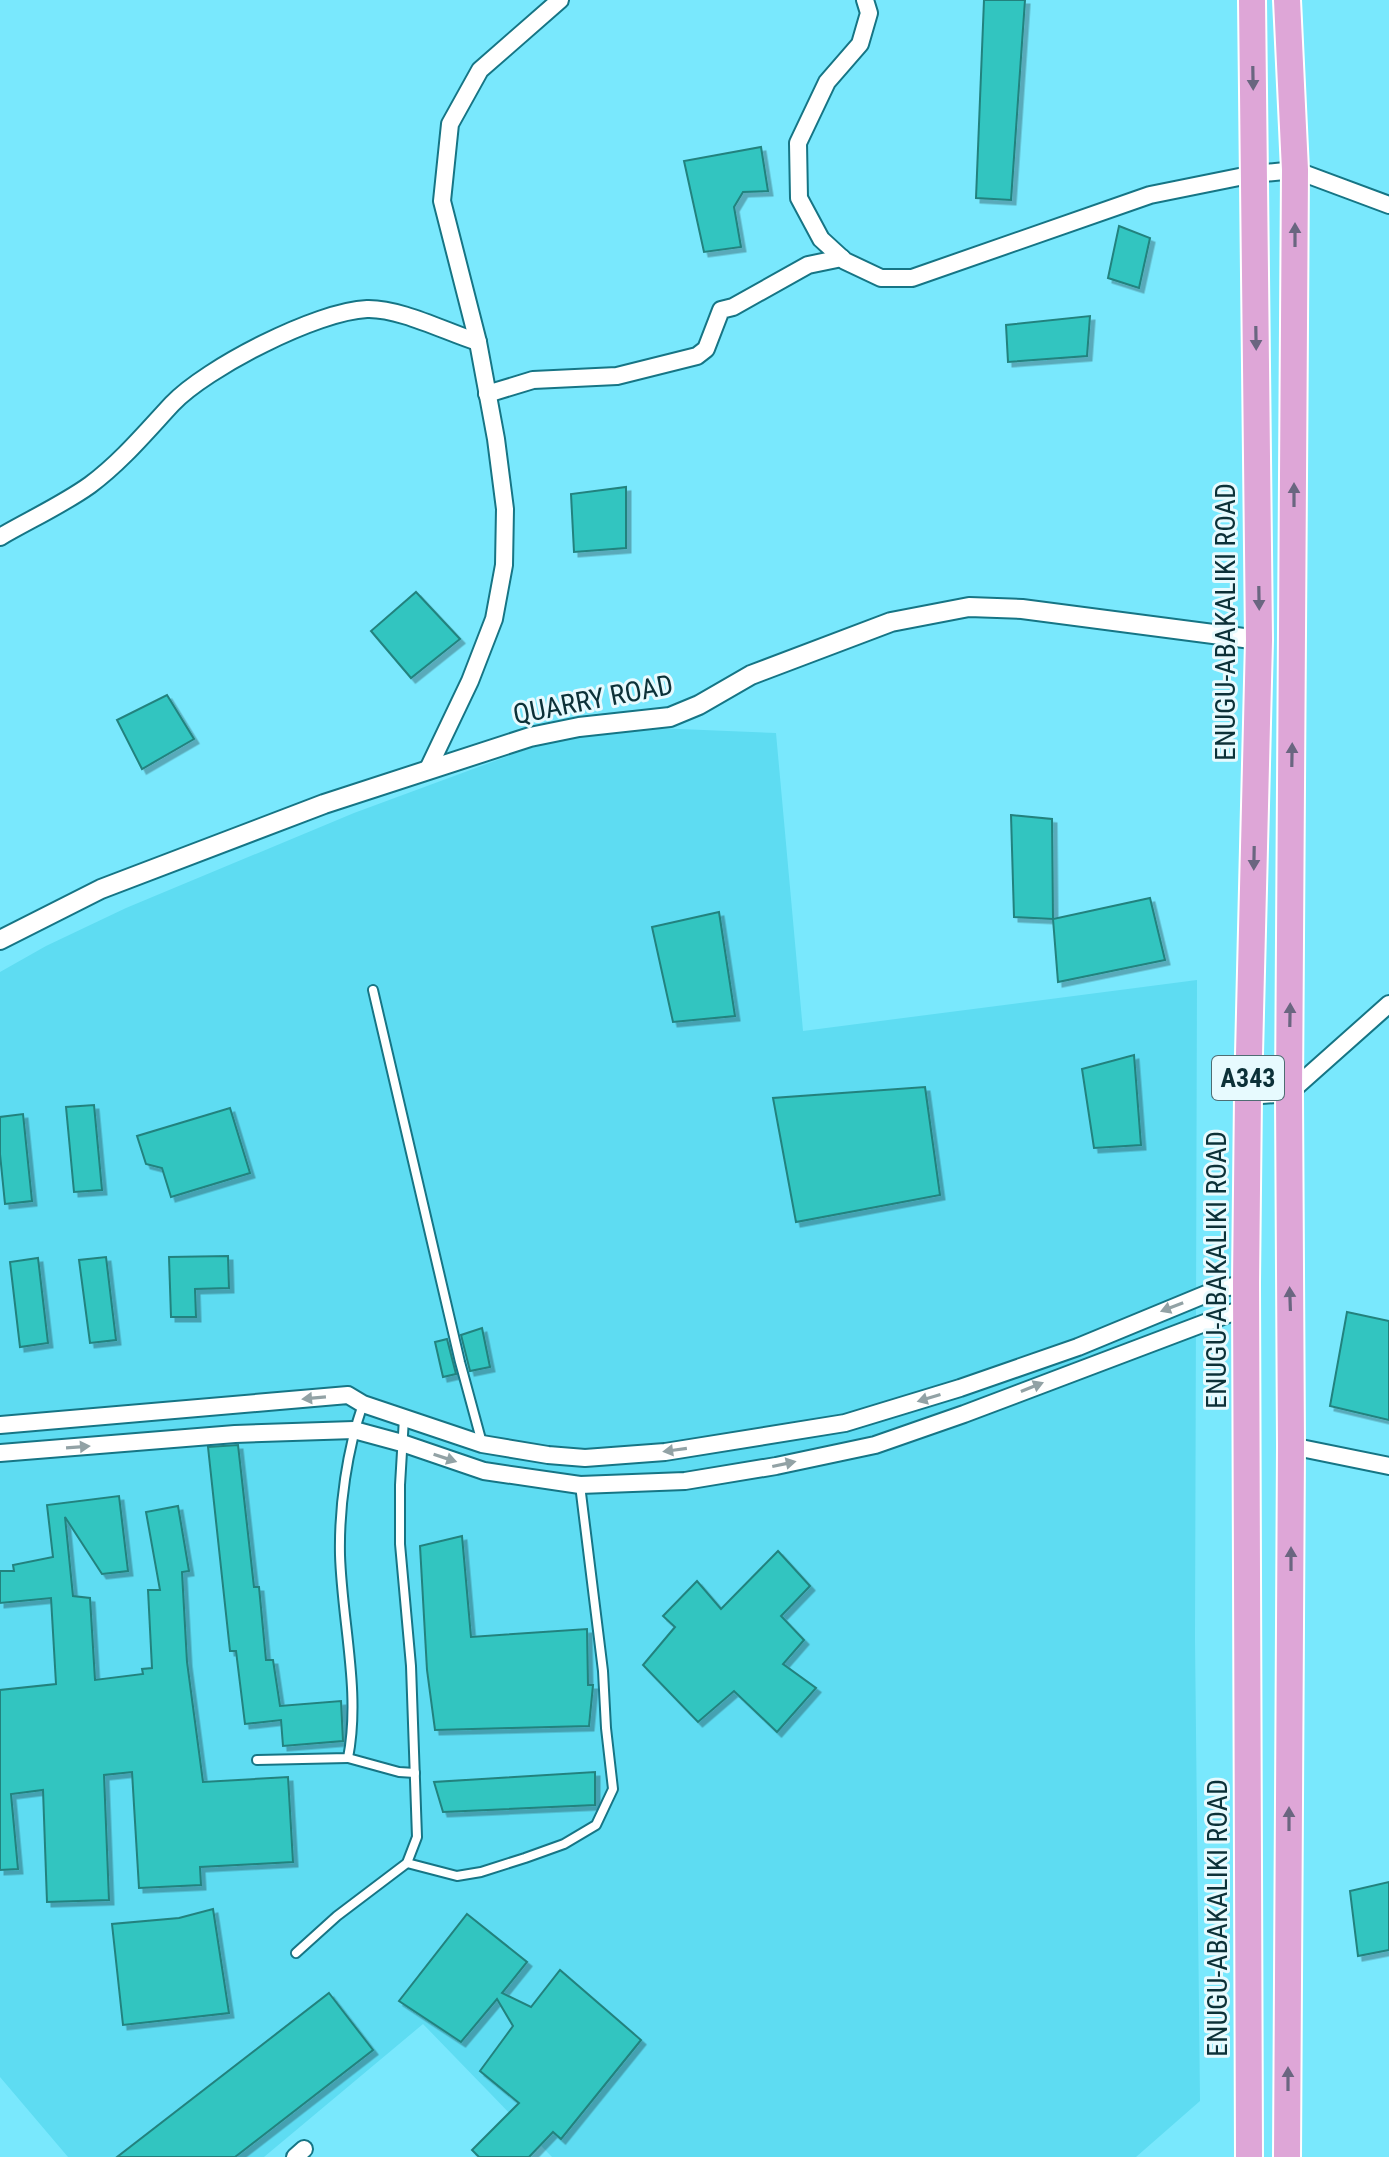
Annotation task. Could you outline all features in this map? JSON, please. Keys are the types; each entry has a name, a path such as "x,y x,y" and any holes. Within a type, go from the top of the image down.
{"highway":[{"name":"ENUGU-ABAKALIKI ROAD","path":"1249,2157 1246,1295 1259,640 1252,0"},
{"name":"A343","path":"1287,0 1295,170 1287,2157"}],"street":[{"path":"428,769 470,681 494,619 504,565 505,509 496,439 478,342 442,201 450,124 480,70 560,0"},
{"path":"865,0 869,13 860,44 827,82 798,143 799,198 821,239 842,258 881,278 912,278 1150,195 1254,174 1295,170 1389,205"},
{"path":"487,394 533,380 617,376 697,356 706,349 721,310 733,307 813,263 842,258"},
{"path":"0,537 89,485 200,382 227,364 305,326 340,314 368,309 393,313 478,342"},
{"name":"QUARRY ROAD","path":"0,940 101,889 324,804 530,737 579,727 670,717 699,705 751,675 891,622 969,607 1022,609 1259,640"},
{"path":"1248,1096 1289,1093 1389,1004"},
{"path":"0,1425 348,1395 363,1404 482,1444 585,1458 665,1452 845,1423 1078,1347 1216,1290 1246,1295"},
{"path":"0,1453 235,1434 354,1430 484,1471 580,1485 685,1481 875,1445 964,1414 1246,1295"},
{"path":"162,1411 165,1440"},
{"path":"24,1423 26,1451"},
{"path":"1291,1446 1389,1466"}],"lane":[{"path":"373,990 482,1444"},
{"path":"348,1758 354,1709 340,1554 354,1430 363,1404"},
{"path":"296,1953 337,1916 407,1863 417,1837 411,1666 400,1544 404,1418"},
{"path":"407,1863 457,1876 481,1872 538,1854 564,1844 596,1825 613,1789 603,1671 580,1485"},
{"path":"257,1760 348,1758 399,1772 415,1773"}],"shaded area":[{"path":"631,727 776,733 803,1031 1197,980 1195,1640 1200,2101 1136,2157 552,2157 423,2024 264,2157 68,2157 0,2077 0,972 126,908 354,813 557,738"}],"building":[{"path":"984,0 1025,0 1011,200 976,198"},
{"path":"761,147 768,191 743,192 734,207 741,247 704,252 684,161"},
{"path":"1119,226 1150,238 1139,288 1108,278"},
{"path":"1090,316 1087,356 1008,362 1006,325"},
{"path":"626,487 626,548 574,552 571,494"},
{"path":"416,592 460,639 411,678 371,631"},
{"path":"167,695 194,739 142,769 117,720"},
{"path":"1011,815 1052,819 1053,919 1014,917"},
{"path":"1150,898 1165,960 1058,982 1053,919"},
{"path":"719,912 735,1016 673,1022 652,927"},
{"path":"1134,1055 1141,1145 1094,1148 1082,1069"},
{"path":"925,1087 940,1195 796,1222 773,1098"},
{"path":"94,1105 102,1190 74,1192 66,1107"},
{"path":"230,1108 250,1173 171,1197 162,1168 146,1164 137,1136"},
{"path":"23,1114 32,1201 5,1204 0,1117"},
{"path":"228,1256 229,1288 195,1289 196,1317 171,1317 169,1257"},
{"path":"106,1257 116,1340 90,1343 79,1260"},
{"path":"38,1258 48,1343 20,1347 10,1262"},
{"path":"1347,1312 1389,1321 1389,1420 1330,1406"},
{"path":"482,1328 490,1367 470,1371 461,1335"},
{"path":"447,1339 456,1374 443,1377 435,1342"},
{"path":"238,1445 254,1587 259,1587 266,1660 273,1660 280,1706 341,1701 343,1741 283,1746 281,1720 245,1724 236,1651 230,1651 208,1447"},
{"path":"119,1496 128,1571 102,1574 65,1517 73,1596 90,1598 95,1680 143,1674 142,1669 152,1668 148,1590 160,1590 146,1512 178,1506 189,1571 182,1572 187,1662 203,1782 288,1777 293,1862 200,1867 201,1885 139,1888 132,1772 104,1775 109,1900 47,1902 43,1790 11,1794 18,1869 0,1870 0,1690 56,1684 51,1598 0,1603 0,1571 14,1571 13,1565 53,1557 47,1505"},
{"path":"462,1536 471,1637 587,1629 588,1685 593,1685 589,1726 435,1730 427,1670 420,1546"},
{"path":"778,1551 810,1586 781,1616 804,1640 783,1664 816,1688 777,1732 734,1691 698,1722 643,1665 675,1627 663,1616 697,1581 721,1609"},
{"path":"595,1772 595,1805 443,1812 434,1782"},
{"path":"1389,1882 1389,1950 1358,1956 1350,1891"},
{"path":"213,1909 229,2013 123,2025 112,1924 179,1918"},
{"path":"467,1914 527,1962 502,1993 531,2007 560,1970 641,2040 561,2139 553,2132 529,2157 479,2157 472,2150 519,2103 480,2071 513,2026 497,1999 461,2042 399,2001"},
{"path":"329,1993 373,2050 235,2157 117,2157"}]}
